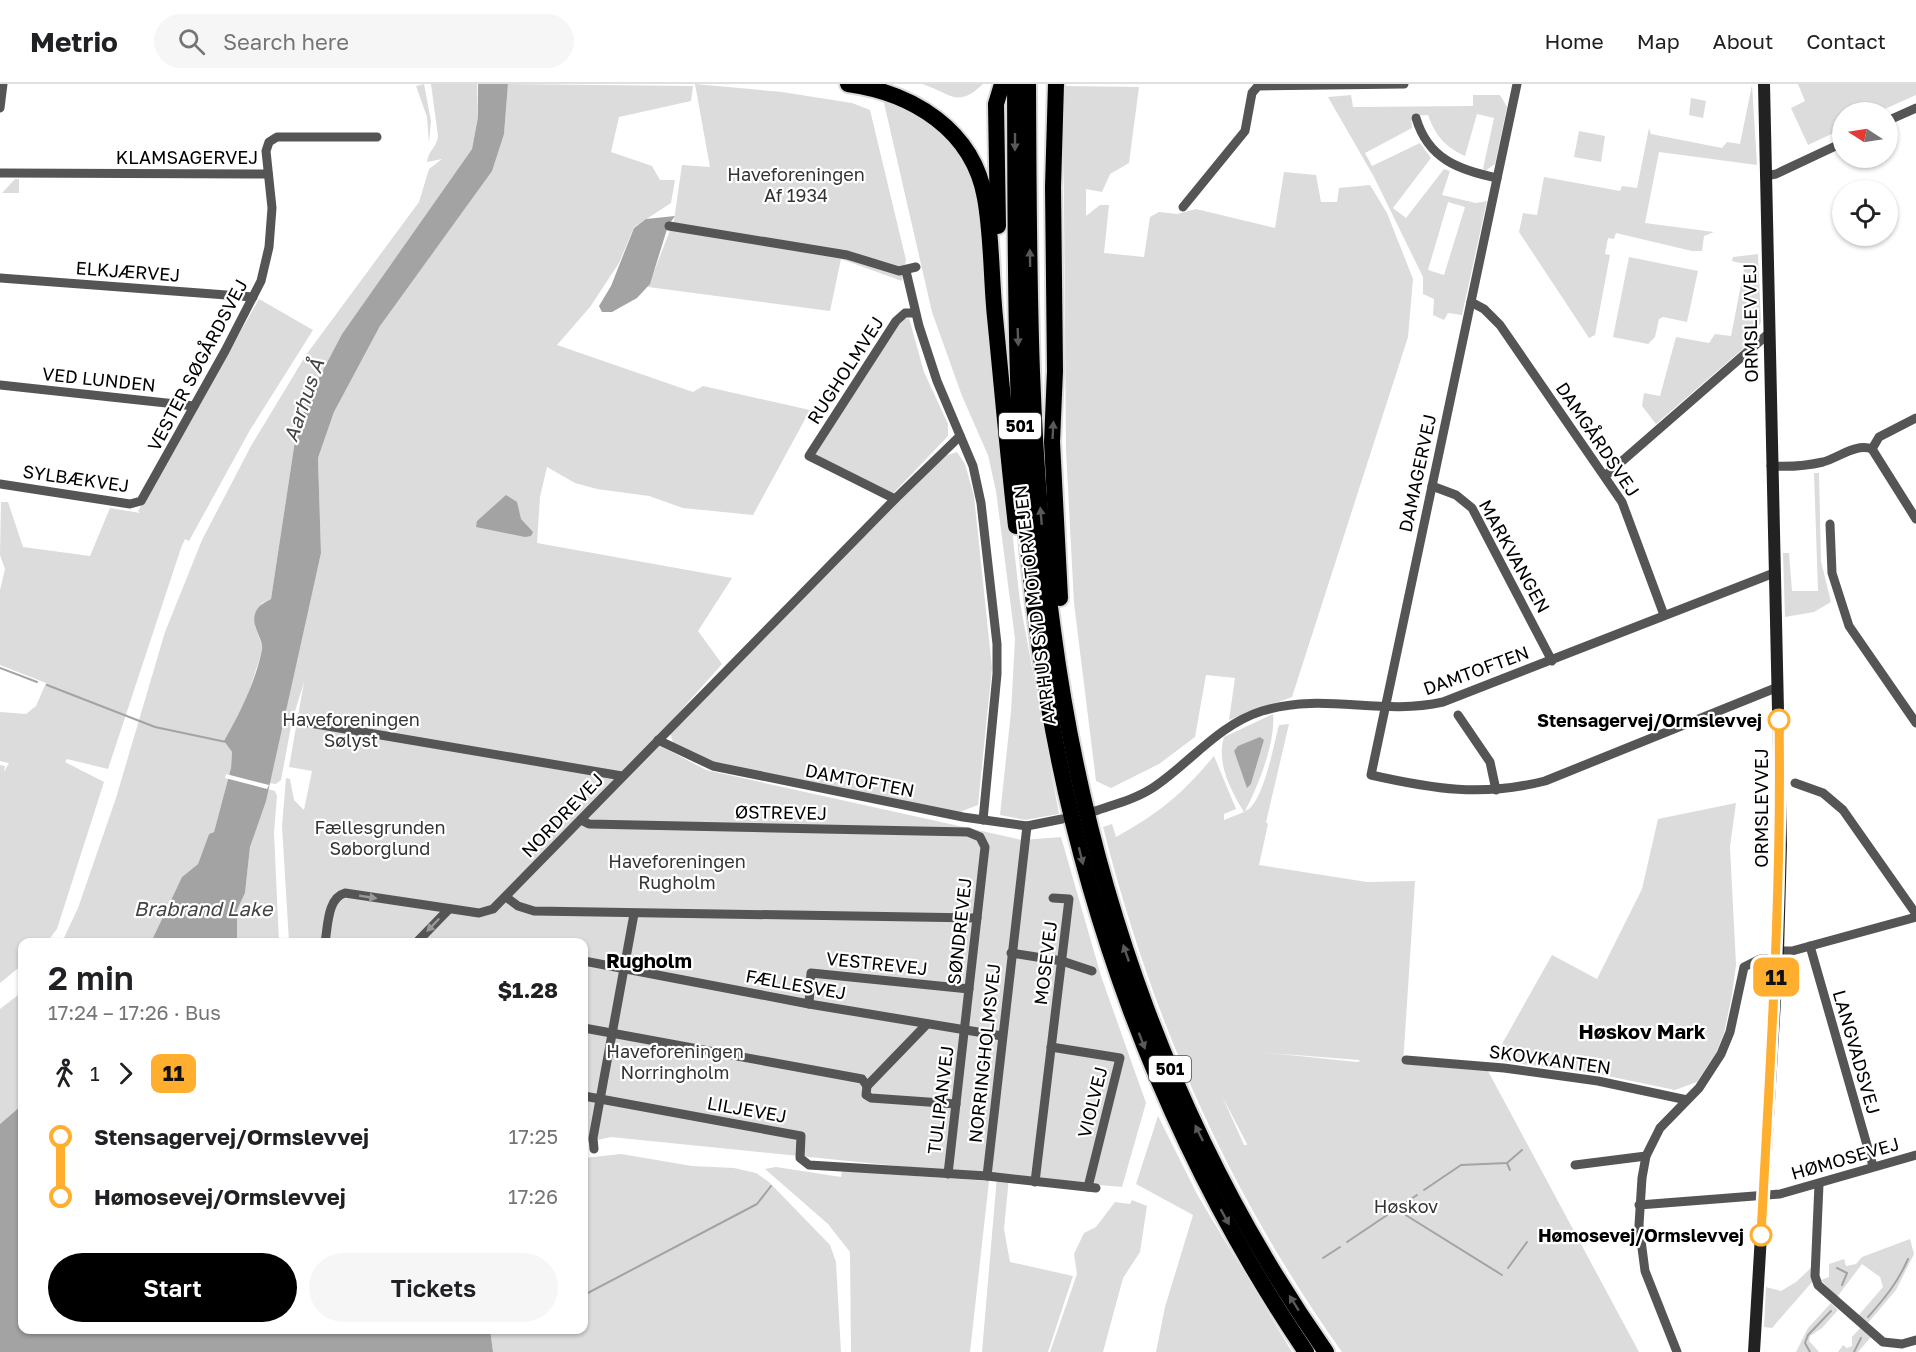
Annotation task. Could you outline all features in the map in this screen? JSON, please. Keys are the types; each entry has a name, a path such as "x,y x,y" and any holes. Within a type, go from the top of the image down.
{"highway":[{"path":"848,84 866,86 911,101 932,114 955,136 975,167 983,187 1004,414 1029,622 1043,696 1067,763"},
{"path":"1002,84 997,98 996,141 1004,414"},
{"name":"AARHUS SYD MOTORVEJEN","path":"1015,84 1017,319 1024,484 1037,633 1067,763 1095,906 1150,1062 1216,1201 1306,1352"},
{"name":"AARHUS SYD MOTORVEJEN","path":"1029,84 1031,316 1038,482 1067,763 1137,986 1165,1058 1228,1191 1269,1262 1326,1352"},
{"path":"1042,84 1047,98 1047,142 1053,187"},
{"path":"1056,84 1053,187 1056,371 1052,442 1067,763"}],"street":[{"path":"0,108 3,84"},
{"path":"1183,207 1245,131 1252,93 1258,86 1404,84"},
{"name":"DAMAGERVEJ","path":"1496,790 1433,789 1371,775 1517,84"},
{"name":"ORMSLEVVEJ","path":"1754,1352 1777,956 1781,835 1764,84"},
{"path":"1898,117 1916,108"},
{"path":"1416,118 1428,144 1445,161 1462,170 1497,178"},
{"name":"KLAMSAGERVEJ","path":"0,173 268,174 267,146 277,137 377,136"},
{"path":"1766,176 1773,176 1832,148"},
{"name":"VESTER SØGÅRDSVEJ","path":"145,497 261,282 269,247 272,208 268,174"},
{"path":"669,226 847,255 890,269 906,271 916,267"},
{"path":"906,271 915,313 937,381 973,466 981,503 997,644 997,674 983,820"},
{"name":"ELKJÆRVEJ","path":"0,278 253,297"},
{"name":"DAMGÅRDSVEJ","path":"1471,302 1484,309 1500,325 1629,514 1664,615"},
{"name":"RUGHOLMVEJ","path":"895,499 810,456 896,321 905,313 915,313"},
{"path":"1605,476 1768,334"},
{"name":"VED LUNDEN","path":"0,385 194,406"},
{"path":"1872,449 1880,436 1916,418"},
{"path":"658,740 960,436"},
{"path":"1771,466 1810,465 1837,458 1861,447 1872,449 1916,519"},
{"name":"SYLBÆKVEJ","path":"0,484 130,504 136,504 145,497"},
{"name":"MARKVANGEN","path":"1432,486 1456,495 1472,508 1552,661"},
{"path":"1830,524 1832,573 1849,626 1916,723"},
{"name":"DAMTOFTEN","path":"1095,811 1126,801 1152,788 1229,727 1263,711 1325,702 1385,708 1421,707 1443,702 1774,573"},
{"path":"1458,716 1490,762 1496,790 1545,781 1778,687"},
{"path":"298,722 622,776"},
{"name":"DAMTOFTEN","path":"658,740 713,766 983,820 1027,826 1062,819"},
{"name":"NORDREVEJ","path":"449,909 488,911 506,897 658,740"},
{"path":"1677,1352 1645,1270 1640,1245 1639,1205 1646,1155 1660,1128 1710,1074 1721,1054 1730,1032 1744,968 1760,959 1916,915 1843,810 1823,794 1795,783"},
{"name":"ØSTREVEJ","path":"581,820 589,825 968,832 980,837"},
{"name":"NORRINGHOLMSVEJ","path":"987,1176 1027,826"},
{"name":"SØNDREVEJ","path":"965,1030 985,847 980,837"},
{"path":"326,938 333,904 340,894 449,909"},
{"path":"506,897 518,906 534,911 977,918"},
{"name":"MOSEVEJ","path":"1035,1182 1069,899 1053,898"},
{"path":"421,938 449,909"},
{"path":"594,1149 593,1138 634,914"},
{"name":"LANGVADSVEJ","path":"1810,946 1873,1166"},
{"path":"1011,953 1062,961 1092,971"},
{"name":"FÆLLESVEJ","path":"588,962 809,1004 1002,1036"},
{"name":"VESTREVEJ","path":"809,1004 812,974 969,989"},
{"path":"866,1091 927,1024"},
{"path":"588,1029 862,1079 871,1098 956,1104"},
{"name":"TULIPANVEJ","path":"948,1174 965,1030"},
{"name":"VIOLVEJ","path":"1035,1182 1092,1187 1120,1058 1051,1047"},
{"name":"SKOVKANTEN","path":"1406,1060 1484,1066 1598,1081 1687,1100"},
{"name":"LILJEVEJ","path":"588,1097 801,1136 800,1158 809,1165 987,1176"},
{"path":"1575,1165 1646,1155"},
{"name":"HØMOSEVEJ","path":"1639,1205 1780,1194 1916,1155"},
{"path":"987,1176 1035,1182"},
{"path":"1819,1184 1815,1276 1818,1285 1883,1342 1902,1344 1916,1340"}],"green space":[{"path":"424,84 431,121 429,143 427,117 416,86"},
{"path":"431,84 477,84 478,117 472,149 342,334 311,393 296,434 271,599 262,603 255,626 263,648 244,707 224,741 232,752 231,768 214,832 209,834 198,864 182,877 153,938 64,938 78,908 116,798 165,632 202,540 251,446 306,355 419,202 429,169 442,159 427,162 438,136"},
{"path":"508,84 693,86 691,101 619,117 611,152 652,166 660,180 675,180 671,203 634,227 619,263 590,307 557,345 693,392 703,386 810,410 753,515 683,508 649,496 597,489 575,483 547,467 540,497 537,543 732,578 698,631 722,664 653,742 706,770 1022,840 1061,837 1101,976 1146,1103 1122,1187 1009,1177 1004,1229 1010,1262 1073,1276 1048,1352 982,1352 997,1176 611,1137 588,1142 588,938 289,938 282,826 286,778 290,779 294,800 304,810 312,771 289,767 304,682 292,721 281,780 276,784 268,783 321,553 318,458 334,412 380,326 504,134"},
{"name":"Haveforeningen Af 1934","path":"695,84 782,92 852,103 870,110 906,260 902,281 841,259 830,311 648,287 674,220 682,165 710,167"},
{"path":"922,84 983,84 974,92 959,98"},
{"path":"1798,84 1916,84 1916,95 1898,103 1832,102 1832,134 1808,145 1791,108 1805,101"},
{"path":"1752,85 1757,165 1659,152 1645,223 1714,232 1704,236 1702,251 1692,251 1616,233 1614,239 1608,238 1605,254 1610,255 1595,335 1589,338 1519,232 1523,213 1537,215 1544,177 1620,191 1622,186 1637,188 1649,128 1651,134 1722,148 1727,142 1740,144"},
{"path":"1063,86 1139,87 1129,163 1110,174 1102,192 1086,189 1086,216 1100,205 1109,205 1104,253 1144,257 1150,217 1159,212 1177,214 1196,209 1275,228 1284,172 1316,175 1321,202 1337,202 1339,188 1370,185 1387,213 1413,279 1408,337 1292,697 1229,720 1235,678 1206,675 1195,737 1159,764 1111,788 1096,781 1074,603 1066,450"},
{"path":"1351,95 1353,107 1473,106 1473,95 1500,95 1507,107 1495,164 1485,171 1483,169 1494,118 1477,114 1465,156 1442,140 1428,115 1411,116 1412,128 1365,153 1372,166 1420,143 1431,158 1393,208 1406,218 1444,169 1450,171 1442,195 1476,203 1487,201 1462,315 1448,313 1444,320 1433,315 1434,299 1423,294 1423,277 1374,177 1328,97","holes":["1448,202 1465,207 1444,275 1428,270"]},
{"path":"1691,98 1706,101 1703,118 1689,115"},
{"path":"885,99 918,114 957,148 981,198 997,394 1020,602 1059,814 1025,820 1000,815 1011,712 1015,639 996,491 988,455 962,396 932,312 884,103"},
{"path":"1579,131 1605,136 1601,162 1574,157"},
{"path":"15,179 19,179 19,193 2,193"},
{"path":"1758,254 1761,322 1752,341 1656,424 1642,406 1644,393 1660,396 1676,337 1709,343 1715,334 1731,336 1745,264 1732,261 1733,257"},
{"path":"1629,257 1698,271 1687,322 1663,317 1659,319 1655,337 1648,344 1613,337"},
{"path":"259,299 313,330 250,430 189,541 185,539 108,769 67,759 65,762 104,782 57,929 50,938 18,938 18,968 0,983 0,765 5,766 4,772 9,763 0,761 0,712 26,714 36,706 46,683 0,665 0,590 5,569 0,555 1,502 8,502 23,547 90,556 110,508 140,513 138,511"},
{"path":"909,318 924,372 948,424 948,436 887,500 810,461 900,320"},
{"path":"957,452 965,464 974,496 992,668 978,805 957,813 712,764 674,745 670,733 941,457"},
{"path":"1814,473 1819,473 1821,561 1831,602 1814,612 1785,617 1783,553 1789,553 1792,591 1818,591"},
{"name":"Høskov","path":"1273,714 1269,750 1245,811 1251,807 1262,786 1279,725 1289,724 1266,822 1268,824 1259,865 1367,882 1415,881 1403,1064 1488,1071 1639,1352 1342,1352 1263,1229 1198,1101 1145,968 1103,827 1112,824 1116,837 1146,819 1170,802 1214,756 1236,809 1224,814 1224,820 1244,812 1234,795 1223,767 1224,737","holes":["1264,740 1251,784 1247,787 1234,751","1259,1052 1360,1061 1357,1062","1222,1096 1247,1144 1244,1145"]},
{"path":"267,789 275,791 277,796 274,833 279,938 237,938 237,910 245,893 250,847"},
{"path":"1736,803 1730,847 1736,965 1732,995 1724,1033 1716,1053 1697,1082 1675,1090 1598,1074 1493,1060 1552,955 1597,979 1642,889 1658,819"},
{"path":"18,995 18,1108 0,1124 0,1009"},
{"path":"1158,1116 1198,1196 1292,1352 1156,1352 1165,1307 1193,1215 1136,1184"},
{"path":"621,1154 692,1166 734,1168 756,1173 769,1182 830,1245 836,1262 841,1352 493,1352 491,1334 588,1334 588,1158"},
{"path":"776,1167 841,1177 842,1171 989,1181 970,1352 851,1352 850,1252 828,1224 765,1169"},
{"path":"1132,1200 1147,1206 1140,1252 1123,1278 1103,1352 1050,1352 1077,1274 1074,1254 1084,1233 1096,1227 1115,1202 1130,1204"},
{"path":"1910,1239 1914,1254 1896,1290 1867,1324 1858,1316 1883,1287 1880,1277 1862,1264 1837,1297 1821,1280 1829,1277 1829,1264 1844,1259 1846,1266 1856,1264 1862,1257"},
{"path":"1812,1267 1813,1281 1772,1328 1764,1327 1766,1287 1781,1291 1796,1282"},
{"path":"1831,1303 1838,1310 1822,1328 1810,1336 1809,1341 1819,1352 1796,1352 1808,1328"},
{"path":"1860,1328 1871,1337 1858,1352 1838,1352 1843,1345 1847,1348 1852,1346 1852,1337"}],"water":[{"name":"Brabrand Lake","path":"478,84 508,84 504,134 492,171 380,326 334,412 318,458 321,553 266,801 250,847 245,893 237,910 237,938 153,938 182,877 198,864 209,834 214,832 231,768 232,752 224,741 246,697 262,650 254,619 259,607 271,599 296,434 311,393 342,334 472,149 478,117"},
{"path":"675,216 668,226 650,284 637,298 612,312 602,312 599,306 611,286 634,228 646,219"},
{"path":"506,495 517,502 521,519 533,532 531,536 525,537 476,527 477,521"},
{"path":"1260,737 1264,740 1251,784 1247,788 1234,751 1238,746"},
{"path":"18,1108 18,1334 491,1334 493,1352 0,1352 0,1124"}],"pier":[{"path":"226,774 269,785 267,789 225,778"}],"waterway":[{"path":"0,668 37,682"},
{"path":"47,685 155,727 226,742"},
{"path":"1424,1190 1461,1165 1507,1163 1522,1150"},
{"path":"1507,1163 1510,1170"},
{"path":"588,1293 757,1204 771,1186"},
{"path":"1347,1242 1417,1195"},
{"path":"1396,1209 1502,1275"},
{"path":"1508,1268 1527,1242"},
{"path":"1323,1258 1340,1247"},
{"path":"1868,1317 1891,1290 1908,1259"},
{"path":"1837,1268 1847,1273 1842,1285"},
{"path":"1810,1352 1805,1343 1808,1335 1831,1311"},
{"path":"1854,1352 1861,1338"}],"bus line":[{"name":"11","path":"1761,1235 1778,951 1781,824 1779,720"}],"place":[{"name":"Stensagervej/Ormslevvej","path":"1779,720"},
{"name":"Hømosevej/Ormslevvej","path":"1761,1235"}],"district":[{"name":"Rugholm","path":"649,960"},
{"name":"Høskov Mark","path":"1642,1031"}],"water label":[{"name":"Aarhus Å","path":"303,400"}],"park label":[{"name":"Haveforeningen Sølyst","path":"351,729"},
{"name":"Fællesgrunden Søborglund","path":"380,837"},
{"name":"Haveforeningen Rugholm","path":"677,871"},
{"name":"Haveforeningen Norringholm","path":"675,1061"}]}
